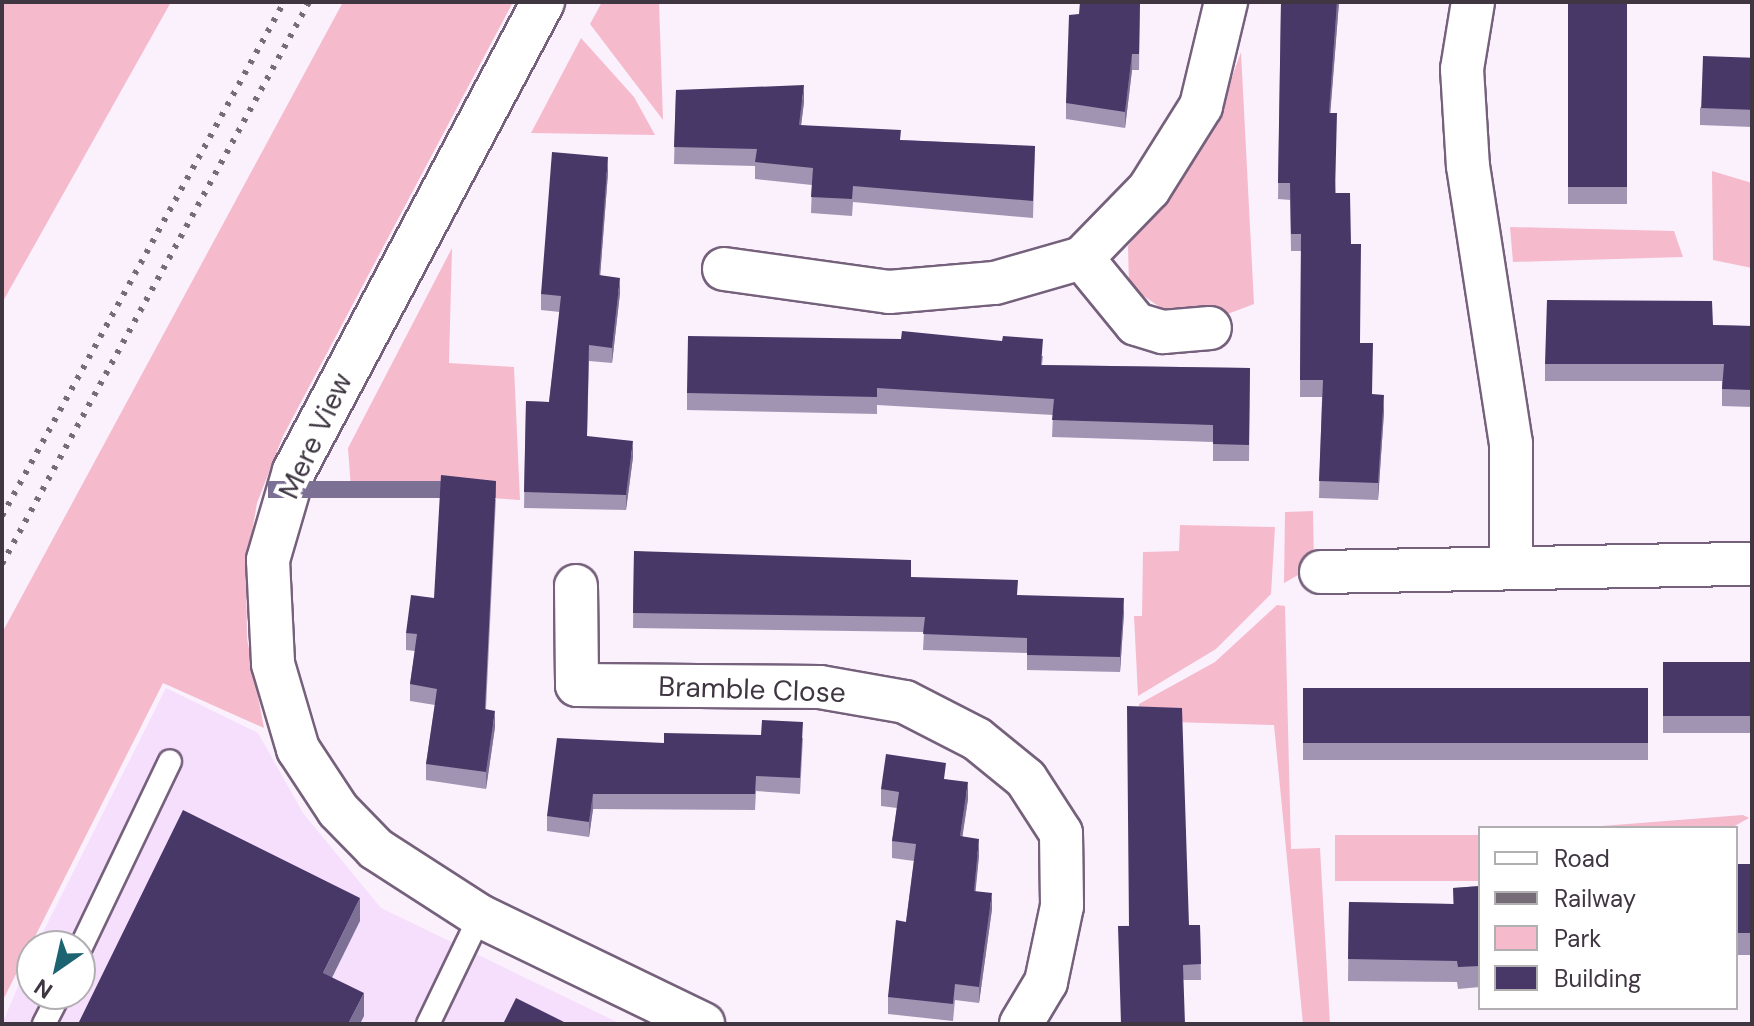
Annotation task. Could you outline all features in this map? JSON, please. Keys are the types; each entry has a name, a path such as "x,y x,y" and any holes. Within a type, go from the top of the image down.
{"street":[{"name":"Mere View","path":"543,2 294,471 268,560 273,664 298,749 338,810 376,849 414,880 480,916 703,1024"},
{"path":"724,269 889,292 995,283 1082,258 1149,189 1201,106 1226,2"},
{"path":"1473,2 1462,69 1468,166 1511,443 1511,567"},
{"path":"1082,258 1136,324 1163,332 1210,328"},
{"path":"1321,572 1752,564"},
{"name":"Bramble Close","path":"576,586 577,685 820,687 905,702 977,739 1026,779 1061,833 1062,906 1046,982 1021,1024"}],"lane":[{"path":"89,930 170,761"},
{"path":"428,1024 480,916"}],"shaded area":[{"path":"166,688 258,733 303,813 381,908 621,1024 2,1024 16,991 16,1010 96,1010 96,930 44,930"}],"green space":[{"path":"2,2 171,2 2,303"},
{"path":"343,2 513,2 283,436 257,503 246,566 247,638 264,728 163,683 38,930 16,930 16,974 2,1002 2,633"},
{"path":"602,2 659,2 663,120 590,24"},
{"path":"581,38 634,97 655,135 531,133"},
{"path":"1241,52 1254,304 1225,315 1170,314 1129,286 1128,246 1213,130"},
{"path":"1712,171 1752,183 1752,268 1713,260"},
{"path":"1510,227 1674,231 1683,257 1513,262"},
{"path":"452,248 449,363 514,367 520,500 351,489 348,448"},
{"path":"1313,511 1314,566 1284,583 1285,512"},
{"path":"1180,525 1275,527 1271,594 1216,649 1138,696 1134,616 1142,616 1143,552 1179,551"},
{"path":"1277,605 1285,606 1291,849 1320,848 1330,1024 1303,1024 1274,725 1139,721 1139,704 1215,662"},
{"path":"1743,815 1749,818 1735,826 1602,826"},
{"path":"1335,835 1478,835 1478,881 1335,881"}],"building":[{"path":"1080,2 1140,2 1139,54 1132,54 1125,112 1066,103 1069,15 1079,14"},
{"path":"1281,2 1337,2 1329,113 1337,113 1335,193 1350,193 1351,244 1361,244 1360,343 1373,343 1372,394 1384,395 1378,483 1319,481 1323,380 1300,380 1301,234 1291,234 1290,183 1278,183"},
{"path":"1568,2 1627,2 1627,187 1568,187"},
{"path":"1703,56 1752,58 1750,110 1701,108"},
{"path":"804,85 799,125 901,130 900,140 1035,146 1033,201 853,186 852,199 811,197 813,168 755,162 757,149 674,147 676,90"},
{"path":"552,152 608,157 599,275 620,278 612,348 589,345 587,436 633,441 626,495 524,492 526,401 549,402 561,296 541,294"},
{"path":"1547,300 1712,301 1713,325 1752,326 1752,390 1722,389 1724,364 1545,364"},
{"path":"902,331 1002,341 1003,336 1043,339 1041,365 1250,368 1249,445 1213,444 1213,425 1052,420 1054,399 877,388 877,397 687,393 688,336 901,339"},
{"path":"441,475 496,481 485,709 495,711 486,772 426,764 437,689 410,684 417,634 406,633 411,595 434,598"},
{"path":"634,551 911,560 911,577 1018,580 1017,595 1124,598 1120,657 1027,655 1027,638 923,634 925,617 633,613"},
{"path":"1663,662 1752,662 1752,716 1663,716"},
{"path":"1303,688 1648,688 1648,743 1303,743"},
{"path":"1127,706 1182,708 1189,925 1200,925 1201,964 1183,965 1185,1024 1121,1024 1118,926 1129,926"},
{"path":"762,720 803,722 800,778 756,776 755,794 593,794 589,822 547,816 557,738 664,743 664,733 761,735"},
{"path":"886,754 946,763 944,779 968,782 960,836 979,839 974,891 992,893 979,987 955,984 953,1004 888,997 896,920 906,922 916,844 892,841 899,792 881,789"},
{"path":"183,810 360,898 323,973 364,993 348,1024 78,1024 85,1010 96,1010 96,987"},
{"path":"1738,864 1752,864 1752,933 1738,933"},
{"path":"1478,886 1478,966 1458,967 1457,961 1348,959 1349,902 1454,904 1453,888"},
{"path":"516,998 568,1024 503,1024"}],"railway":[{"path":"2,516 284,2"},
{"path":"2,564 309,2"}]}
